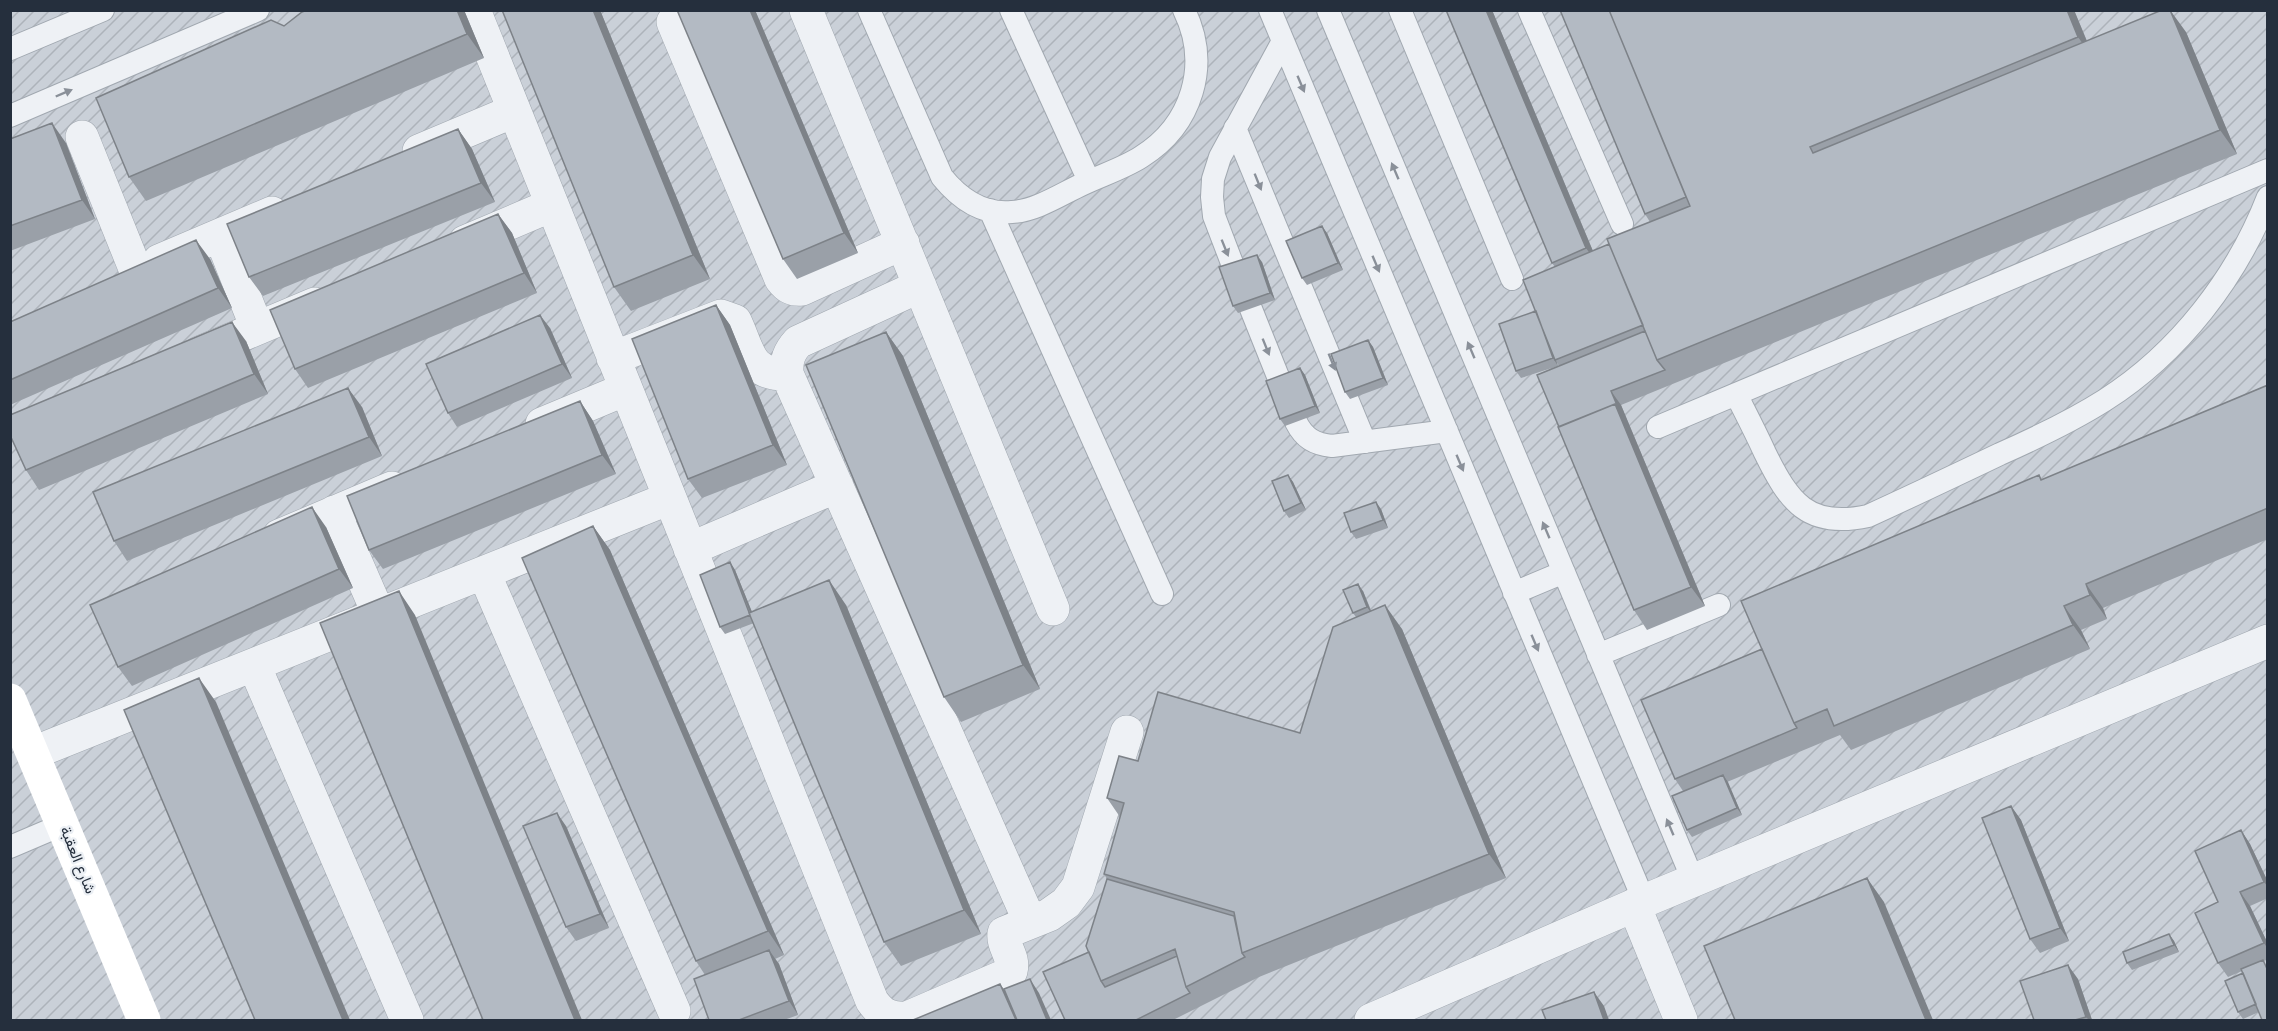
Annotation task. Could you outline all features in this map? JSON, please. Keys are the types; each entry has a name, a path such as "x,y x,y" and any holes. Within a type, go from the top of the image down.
{"street":[{"path":"474,10 867,990 880,1012 893,1019 907,1018 1007,974 1011,970 1012,960 1003,940 1004,933 1049,915 1066,903 1078,887 1127,732"},
{"path":"806,10 1053,609"},
{"path":"672,22 785,285 802,289 903,243"},
{"path":"394,161 514,111"},
{"path":"82,136 125,275 296,202"},
{"path":"443,251 552,205"},
{"path":"220,235 257,328"},
{"path":"920,286 798,342 788,357 787,374 1030,922"},
{"path":"172,364 344,292"},
{"path":"613,358 722,316 735,321 749,354 762,370 772,374 787,374"},
{"path":"518,435 626,389"},
{"path":"247,549 421,476"},
{"path":"690,549 837,486"},
{"path":"33,753 670,498"},
{"path":"334,512 379,615"},
{"path":"484,573 674,1011"},
{"path":"1371,1020 1692,880 2268,641"},
{"path":"254,665 407,1020"},
{"name":"شارع العقبة","path":"10,700 64,824 144,1020"},
{"path":"1639,903 1681,1020"}],"lane":[{"path":"10,49 103,10"},
{"path":"10,116 227,16 258,10"},
{"path":"869,10 942,177 954,192 970,204 1011,213 1031,208 1140,158 1162,142 1179,122 1191,98 1197,71 1196,45 1184,10"},
{"path":"1011,10 1089,181"},
{"path":"1270,10 1514,593 1639,903"},
{"path":"1328,10 1692,880"},
{"path":"1400,10 1512,279"},
{"path":"1529,10 1622,224"},
{"path":"1235,271 1214,216 1212,197 1214,179 1220,157 1283,40"},
{"path":"1235,128 1365,442"},
{"path":"1658,428 2268,170"},
{"path":"1736,394 1778,480 1790,497 1806,510 1826,519 1847,521 1868,516 2055,429 2106,399 2153,363 2195,320 2230,273 2268,197"},
{"path":"990,210 1162,594"},
{"path":"1251,309 1281,384"},
{"path":"1296,422 1302,433 1320,445 1332,446 1447,431"},
{"path":"1514,593 1564,572"},
{"path":"1598,655 1719,605"},
{"path":"10,847 64,824"}],"shaded area":[{"path":"11,11 2267,11 2267,1020 11,1020"}],"building":[{"path":"307,10 457,10 467,34 129,177 96,98 271,20 284,26"},
{"path":"502,10 593,10 693,255 614,287"},
{"path":"677,10 750,10 844,233 783,259"},
{"path":"1446,10 1486,10 1586,248 1552,263"},
{"path":"1560,10 1609,10 1686,197 1645,214"},
{"path":"1609,10 2067,10 2078,37 1810,147 1813,153 2162,10 2170,10 2220,130 1657,360 1607,239 1690,206"},
{"path":"52,123 82,200 10,226 10,139"},
{"path":"458,129 481,183 249,277 227,224"},
{"path":"498,214 524,273 295,369 270,310"},
{"path":"1322,226 1338,263 1302,278 1286,241"},
{"path":"196,240 218,288 10,380 10,322"},
{"path":"1609,244 1643,325 1555,360 1523,280"},
{"path":"1257,255 1270,293 1233,306 1219,267"},
{"path":"716,305 773,445 688,479 632,339"},
{"path":"1536,311 1553,358 1516,371 1499,324"},
{"path":"540,315 562,364 448,413 426,364"},
{"path":"232,322 254,374 26,470 10,435 10,415"},
{"path":"1645,331 1657,360 1665,370 1611,391 1619,410 1615,404 1559,427 1537,375"},
{"path":"886,332 1023,665 944,697 806,365"},
{"path":"1368,340 1383,378 1345,392 1331,354"},
{"path":"1300,368 1315,406 1280,419 1266,381"},
{"path":"2268,385 2268,508 2086,584 2090,595 2064,606 2073,625 1834,726 1827,709 1794,723 1741,601 2039,475 2041,480"},
{"path":"348,388 369,437 114,541 93,492"},
{"path":"580,401 602,455 369,550 347,496"},
{"path":"1615,404 1691,587 1634,610 1558,427"},
{"path":"1288,475 1301,503 1284,511 1272,481"},
{"path":"1376,502 1383,520 1351,532 1344,513"},
{"path":"312,507 339,569 118,667 90,605"},
{"path":"593,526 768,931 696,961 522,558"},
{"path":"730,562 750,615 720,627 700,575"},
{"path":"829,580 964,910 884,942 749,613"},
{"path":"1358,584 1367,607 1353,613 1343,590"},
{"path":"399,591 575,1020 483,1020 320,623"},
{"path":"1385,605 1489,854 1242,953 1234,912 1104,874 1124,803 1107,798 1119,756 1138,761 1158,692 1300,733 1333,627"},
{"path":"1762,649 1797,728 1675,779 1641,700"},
{"path":"199,678 343,1020 255,1020 124,710"},
{"path":"1723,775 1737,808 1687,830 1672,796"},
{"path":"2011,806 2060,928 2030,939 1982,818"},
{"path":"557,813 600,914 566,927 523,826"},
{"path":"2241,830 2264,882 2240,892 2264,943 2218,963 2195,913 2218,902 2195,851"},
{"path":"1867,878 1926,1020 1735,1020 1704,946"},
{"path":"1107,879 1234,916 1242,953 1245,957 1186,987 1175,949 1101,981 1086,946"},
{"path":"2169,934 2174,945 2127,963 2123,952"},
{"path":"769,950 789,1001 739,1020 709,1020 694,979"},
{"path":"1089,952 1105,987 1177,956 1190,993 1136,1020 1065,1020 1043,972"},
{"path":"2263,960 2268,971 2268,1020 2262,1020 2241,969"},
{"path":"2068,965 2086,1017 2075,1020 2034,1020 2020,981"},
{"path":"2243,973 2256,1004 2238,1012 2225,981"},
{"path":"1030,979 1047,1020 1017,1020 1004,989"},
{"path":"1000,984 1016,1020 913,1020"},
{"path":"1594,992 1604,1020 1546,1020 1542,1010"}]}
